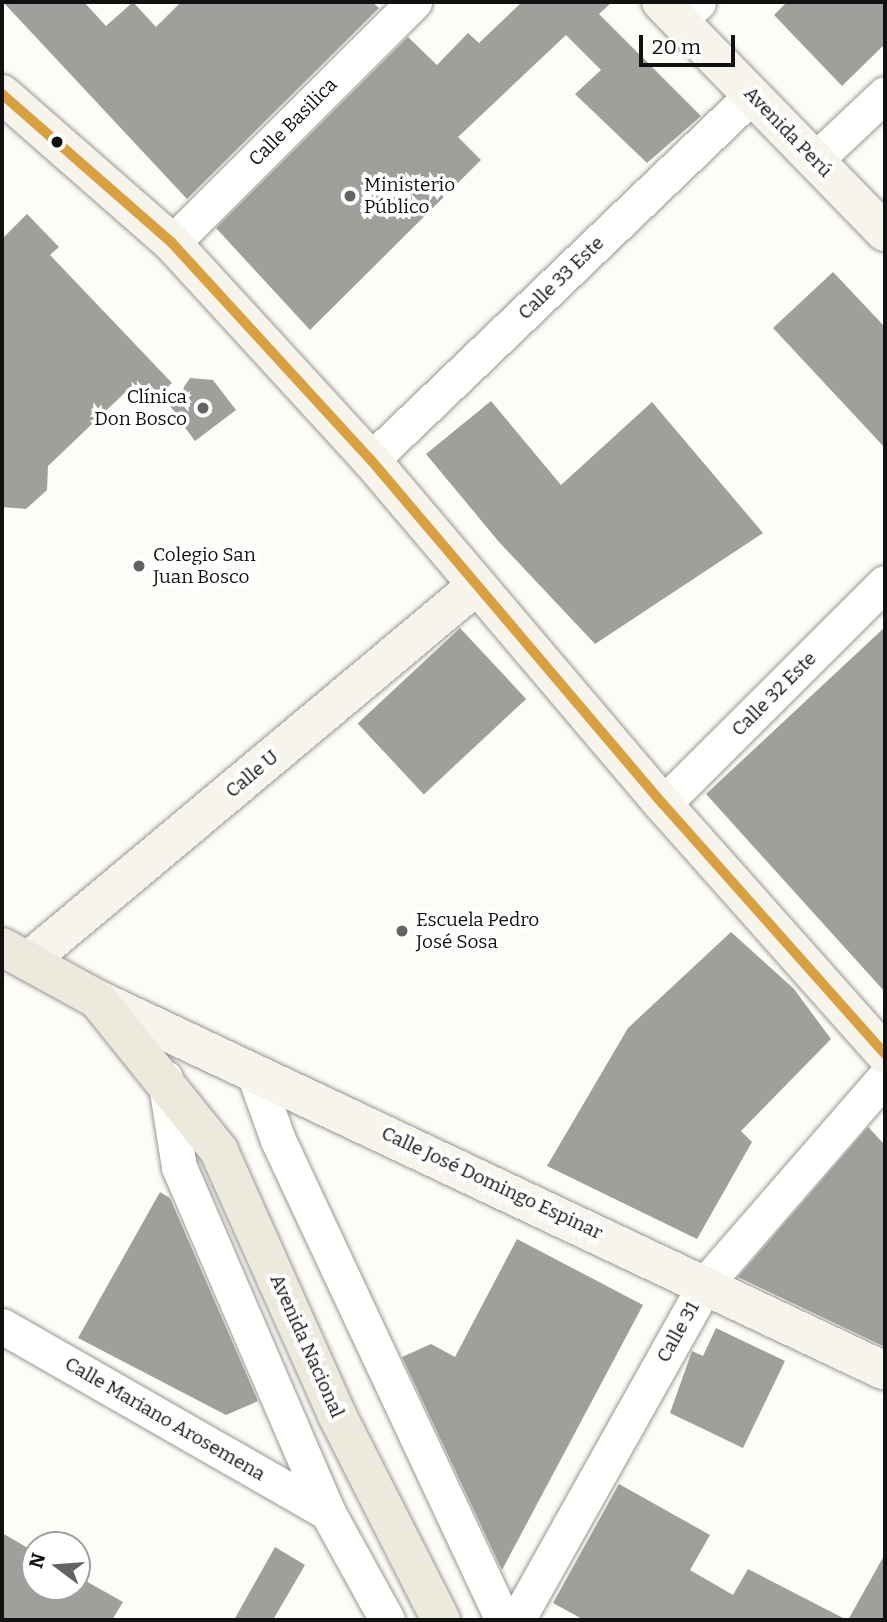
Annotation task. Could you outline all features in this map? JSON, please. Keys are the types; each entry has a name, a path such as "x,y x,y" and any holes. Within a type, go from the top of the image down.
{"main road":[{"name":"Avenida Perú","path":"679,8 752,95 885,232"},
{"path":"2,94 172,243 371,460 663,804 885,1054"},
{"name":"Calle U","path":"15,954 476,586"},
{"name":"Avenida Nacional","path":"15,954 97,999 165,1078 219,1150 337,1415 441,1620"},
{"name":"Calle José Domingo Espinar","path":"97,999 706,1283 885,1371"}],"street":[{"name":"Calle Basilica","path":"172,243 414,2"},
{"path":"815,160 885,94"},
{"name":"Calle 33 Este","path":"371,460 752,95"},
{"name":"Calle 32 Este","path":"663,804 885,583"},
{"path":"254,1073 278,1140 503,1620"},
{"name":"Calle 31","path":"517,1620 706,1283 885,1077"},
{"path":"165,1078 178,1167 327,1513 387,1620"},
{"name":"Calle Mariano Arosemena","path":"2,1326 327,1513"}],"building":[{"path":"3,2 84,2 106,26 133,2 156,27 181,2 372,2 379,8 187,199"},
{"path":"522,2 612,2 599,14 701,116 647,163 575,94 601,70 566,35 458,137 481,160 310,330 216,228 408,37 437,65 468,33 479,43"},
{"path":"787,2 885,2 885,44 842,86 774,15"},
{"path":"27,214 59,247 50,255 172,383 152,402 134,384 48,466 47,490 26,509 2,507 2,239"},
{"path":"833,272 885,327 885,448 773,328"},
{"name":"Clínica Don Bosco","path":"190,378 213,380 236,410 195,441 170,407"},
{"path":"491,401 561,485 652,402 763,533 595,644 499,542 426,454"},
{"path":"885,627 885,992 706,794"},
{"path":"460,628 526,699 424,794 358,723"},
{"path":"731,932 794,989 831,1039 741,1131 752,1142 697,1239 547,1166 628,1028"},
{"path":"868,1127 885,1145 885,1347 738,1277"},
{"path":"160,1192 170,1198 258,1401 226,1415 78,1338"},
{"path":"517,1239 643,1305 502,1570 402,1357 431,1344 455,1357"},
{"path":"716,1328 785,1361 743,1448 670,1413 692,1351 703,1356"},
{"path":"619,1484 710,1535 690,1570 733,1595 748,1569 847,1620 584,1620 553,1603"},
{"path":"2,1533 21,1544 21,1601 91,1601 91,1584 123,1602 112,1620 2,1620"},
{"path":"275,1547 305,1565 273,1620 234,1620"},
{"path":"885,1554 885,1620 848,1620"}],"transit line":[{"path":"2,94 172,243 371,460 663,804 885,1054"}],"place":[{"name":"Ministerio Público","path":"350,196"},
{"name":"Clínica Don Bosco","path":"203,408"},
{"name":"Colegio San Juan Bosco","path":"139,566"},
{"name":"Escuela Pedro José Sosa","path":"402,931"}]}
